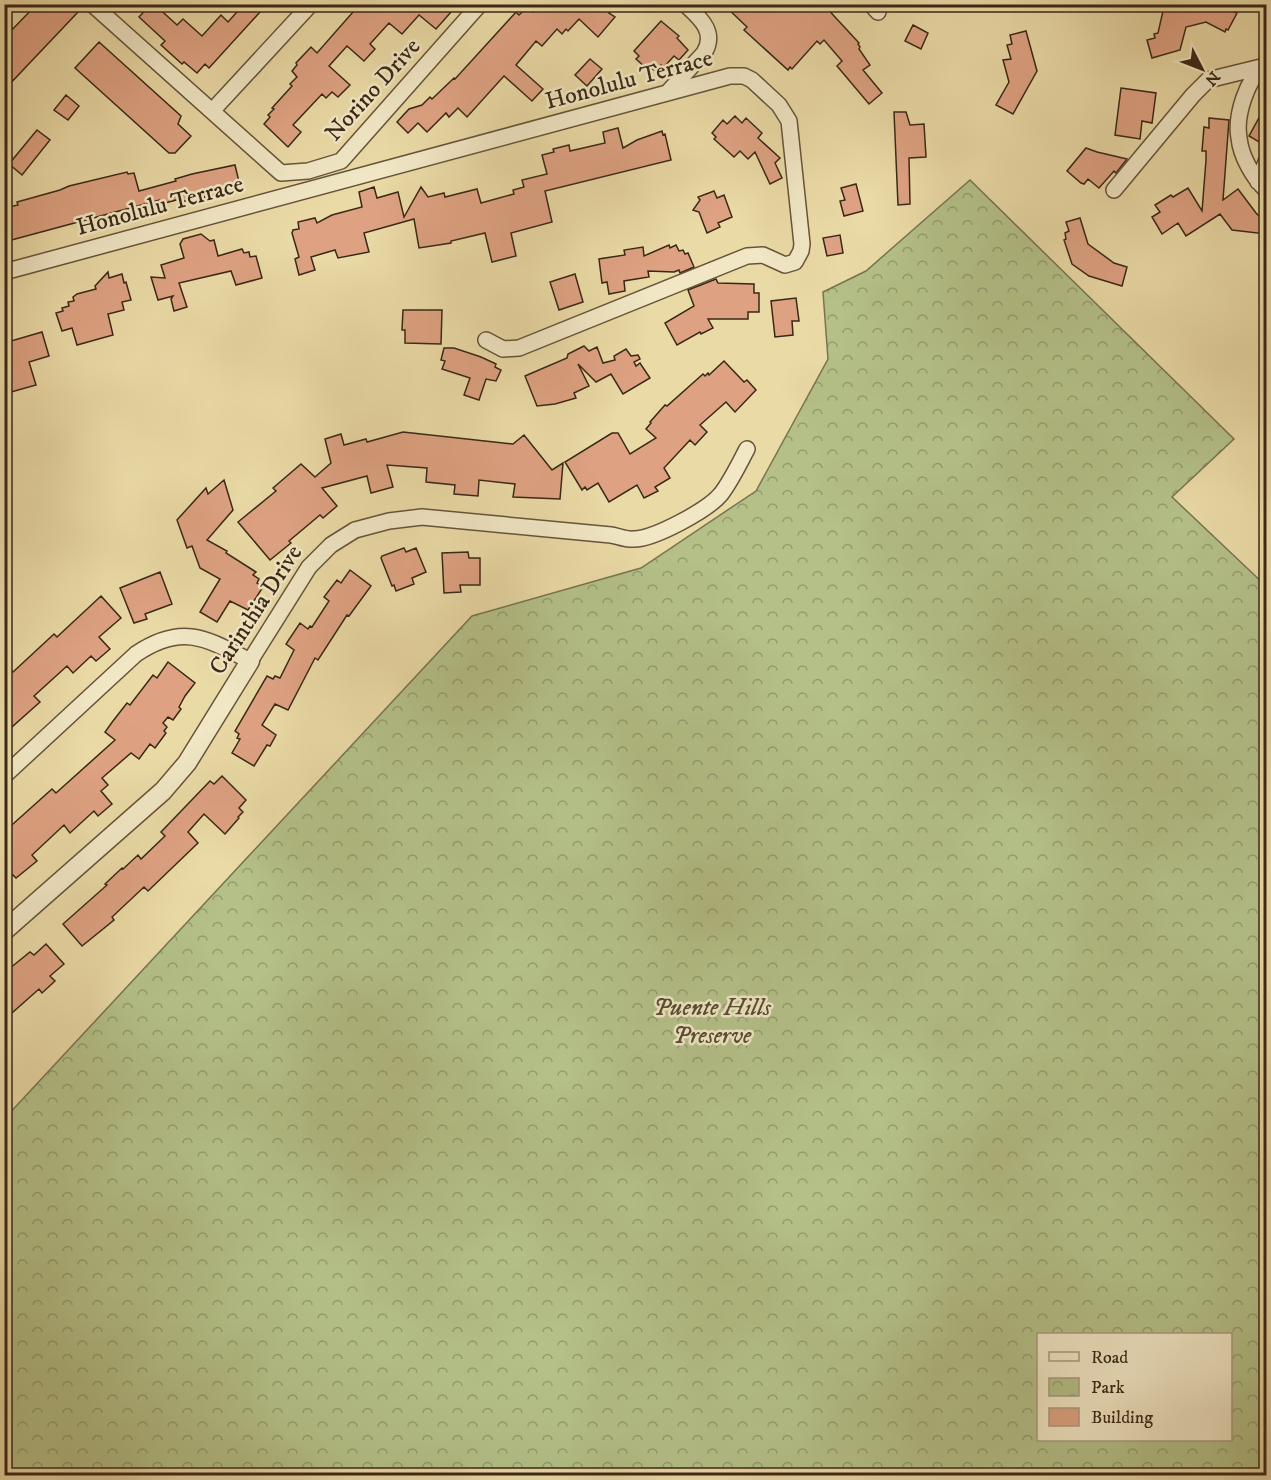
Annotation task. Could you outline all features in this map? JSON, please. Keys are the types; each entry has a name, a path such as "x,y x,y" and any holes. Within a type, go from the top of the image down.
{"street":[{"path":"92,4 213,110 312,4"},
{"name":"Norino Drive","path":"213,110 281,173 308,171 341,161 480,4"},
{"path":"667,93 709,46 708,30 703,21 685,4"},
{"path":"1262,186 1243,155 1238,137 1244,101 1251,84 1264,65"},
{"path":"1114,190 1208,80 1264,65"},
{"name":"Honolulu Terrace","path":"4,272 730,76 744,76 752,80 784,111 789,121 802,244 799,257 795,261 785,265 763,255 747,256 519,348 503,349 486,340"},
{"path":"1262,186 1266,162"},
{"name":"Carinthia Drive","path":"4,931 163,791 187,763 309,567 331,545 355,530 389,521 422,517 611,535 633,540 645,538 687,520 714,501 722,494 747,449"},
{"path":"4,776 136,654 149,645 175,637 199,637 210,640 250,661"}],"green space":[{"name":"Puente Hills Preserve","path":"970,180 1234,439 1172,497 1266,586 1266,1475 5,1475 5,1118 472,616 641,568 756,491 828,359 823,292 866,271"}],"building":[{"path":"37,4 70,4 78,12 4,90 4,38"},
{"path":"151,4 154,4 177,25 183,19 202,36 221,15 228,22 244,4 251,4 260,12 209,68 205,64 197,73 184,62 182,64 161,45 165,41 139,17"},
{"path":"360,4 443,4 451,12 436,29 419,15 402,34 389,23 370,44 375,49 364,61 347,46 329,66 350,85 338,97 332,92 326,98 322,94 293,125 301,132 288,147 264,124 270,117 268,115 297,77 292,71 296,63 311,47 317,53"},
{"path":"540,4 617,4 609,13 615,17 598,37 579,19 562,34 557,29 542,46 536,41 516,65 543,89 532,101 504,76 467,117 458,108 449,117 446,113 427,132 418,123 408,133 397,122 409,109 422,105 430,97 432,99 455,79 516,12 519,15 527,7 533,12"},
{"path":"723,4 823,4 859,43 859,49 870,65 863,70 882,93 869,104 837,66 842,61 824,40 820,44 817,41 792,69 790,67 788,70 744,30 747,27"},
{"path":"1182,4 1233,4 1230,10 1237,13 1225,32 1206,22 1186,27 1180,50 1152,58 1147,40 1155,38 1154,34 1158,33 1163,11"},
{"path":"661,21 679,36 677,38 688,50 679,60 674,56 664,67 661,65 656,71 649,67 647,69 636,59 639,56 634,51"},
{"path":"913,25 928,33 921,49 905,41"},
{"path":"1026,31 1037,71 1013,114 996,105 1009,82 1003,60 1011,59 1007,45 1012,44 1010,35"},
{"path":"99,42 181,116 178,124 191,136 175,153 169,153 75,68"},
{"path":"590,59 602,69 587,86 575,75"},
{"path":"1121,88 1156,93 1152,123 1142,121 1140,139 1115,135"},
{"path":"66,95 79,106 68,120 54,110"},
{"path":"1266,105 1266,146 1249,136"},
{"path":"894,112 906,112 910,125 924,124 926,157 909,158 910,204 898,205"},
{"path":"735,116 742,123 746,118 762,133 758,138 780,158 775,163 782,178 770,184 755,152 748,159 740,151 734,157 714,139 716,137 712,133 723,120 727,124"},
{"path":"1209,118 1229,120 1223,200 1238,189 1256,213 1266,221 1266,234 1232,230 1220,214 1186,236 1178,223 1162,234 1152,217 1160,212 1155,205 1188,188 1202,211 1206,151 1202,151 1204,127 1209,128"},
{"path":"618,128 623,148 662,131 663,135 665,134 671,160 545,191 552,222 511,233 516,256 492,262 485,233 451,241 451,243 419,248 414,219 364,233 369,252 338,258 335,250 311,257 315,270 299,275 295,259 299,257 292,233 293,230 299,229 298,222 315,218 317,223 332,215 362,207 359,192 374,187 377,198 398,192 404,217 421,187 428,197 444,193 445,197 477,189 481,203 514,194 513,190 524,187 522,180 547,174 542,155 554,152 553,149 569,145 570,151 605,143 603,132"},
{"path":"37,130 50,140 22,175 9,164"},
{"path":"1086,148 1127,159 1116,173 1114,171 1099,188 1088,179 1084,184 1067,171"},
{"path":"235,165 241,190 205,200 204,196 161,204 160,200 4,242 4,208 18,205 17,202 127,172 128,174 134,173 139,191 192,174"},
{"path":"856,184 863,211 844,216 840,201 845,200 841,188"},
{"path":"714,191 717,198 724,195 732,217 718,223 720,227 707,233 699,212 693,210 700,200 698,197"},
{"path":"1080,218 1088,244 1114,263 1127,267 1122,286 1089,276 1072,264 1064,240 1066,239 1065,233 1069,231 1066,222"},
{"path":"201,234 210,241 214,240 218,256 242,249 244,253 249,252 250,257 256,256 262,278 236,285 231,271 179,283 187,307 174,311 171,299 173,296 158,300 151,277 165,278 161,265 184,258 180,244 183,239"},
{"path":"840,235 843,253 827,256 823,238"},
{"path":"669,245 670,248 676,245 679,251 683,250 685,254 688,253 694,267 680,273 679,270 674,272 648,271 649,277 624,281 625,291 609,294 607,282 602,283 599,259 625,255 624,250 643,247 644,256"},
{"path":"108,272 109,278 122,274 131,300 122,302 124,310 108,314 113,335 77,345 72,328 62,331 56,313 69,306 68,302 74,301 73,297 77,294 96,289 95,286"},
{"path":"575,274 583,302 559,310 550,282"},
{"path":"716,279 718,283 754,284 754,293 759,293 759,312 748,312 748,319 708,319 713,328 701,334 700,332 677,345 665,323 694,306 688,290"},
{"path":"796,298 799,321 792,321 793,335 775,337 771,301"},
{"path":"403,310 442,310 441,344 405,343 405,330 402,330"},
{"path":"42,332 49,356 29,362 36,385 4,394 4,343"},
{"path":"584,346 589,351 597,347 603,363 615,360 614,356 626,349 631,356 638,355 640,359 634,362 636,366 640,363 650,378 623,394 611,374 596,382 578,364 589,386 574,393 576,398 537,406 525,376 567,358 568,354"},
{"path":"444,348 454,348 481,357 496,364 495,367 501,370 496,381 486,379 479,400 464,395 470,378 442,369 445,361 441,360"},
{"path":"724,361 744,382 747,380 756,390 735,412 726,402 700,425 707,432 695,445 690,440 664,468 670,478 655,487 658,491 644,498 637,485 609,502 598,483 587,490 585,487 582,490 565,462 612,433 618,433 630,454 656,438 646,429 665,405 667,406 703,374 705,376 708,373 709,375"},
{"path":"403,432 513,444 524,435 552,470 563,463 560,499 513,497 515,484 479,480 478,496 454,494 455,485 426,482 427,468 387,465 393,487 371,493 367,476 322,488 337,506 323,518 320,515 270,560 238,522 276,491 273,488 301,464 315,477 331,463 325,439 341,434 344,445 366,439 367,442"},
{"path":"224,480 233,510 207,540 256,572 253,575 259,579 257,583 263,587 248,610 230,601 217,622 200,612 220,579 200,568 192,546 187,548 177,520 206,488 208,494"},
{"path":"404,548 406,552 416,548 426,572 412,578 414,584 396,591 381,558"},
{"path":"468,552 469,558 480,558 480,585 460,585 461,592 444,593 442,553"},
{"path":"350,570 371,586 349,616 347,615 318,660 315,658 288,710 275,704 262,725 276,735 254,766 232,753 240,739 237,738 239,734 235,731 267,676 273,679 275,676 280,678 294,650 286,644 300,623 308,629 312,627 329,601 324,597 337,580 341,583"},
{"path":"160,572 172,604 145,614 147,619 134,623 120,588"},
{"path":"101,596 121,618 99,637 110,649 96,661 91,656 73,673 67,666 34,696 40,702 4,734 4,663 13,672 54,634 57,637"},
{"path":"168,662 195,683 185,696 179,707 181,709 173,720 168,717 163,723 167,727 164,731 166,733 155,748 150,744 139,759 131,753 102,778 108,785 101,791 112,804 98,816 94,811 70,833 64,825 32,855 37,861 16,878 13,875 4,882 4,832 52,789 56,793 115,740 105,732 127,703 130,705 153,675 157,678"},
{"path":"222,776 246,800 239,808 243,812 239,818 225,834 204,814 188,832 198,843 148,891 144,887 112,917 114,920 82,946 63,924 107,885 105,884 122,868 138,855 141,859 165,836 161,832 210,781 214,784"},
{"path":"46,944 64,964 50,976 55,981 42,993 39,989 4,1020 4,973 30,952 34,955"}]}
